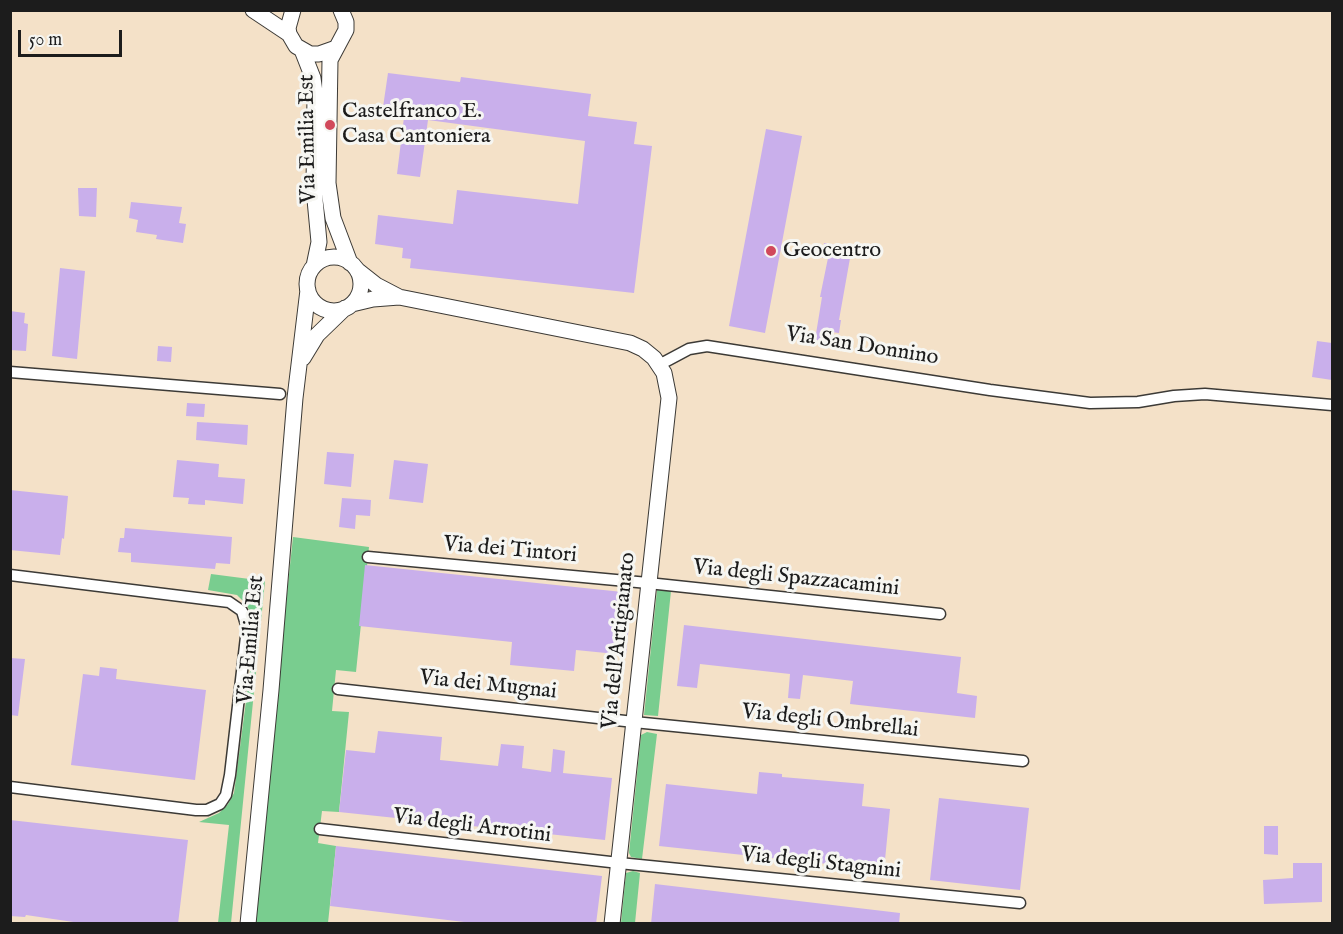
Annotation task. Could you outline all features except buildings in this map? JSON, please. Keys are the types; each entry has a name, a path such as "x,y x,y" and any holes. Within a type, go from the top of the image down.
{"main road":[{"path":"253,10 290,34"},
{"path":"290,34 289,21 293,10"},
{"name":"Via Emilia Est","path":"301,360 317,335 349,306 360,292 361,284 333,218 329,194 330,60 346,30 344,12"},
{"name":"Via Emilia Est","path":"290,34 296,46 302,50 319,54 336,48"},
{"name":"Via Emilia Est","path":"248,924 272,678 295,398 301,360 308,278 314,266 319,242 314,189 315,92 313,78 302,50"},
{"path":"314,266 328,258 340,258 354,266 376,285 399,297"},
{"path":"308,290 311,298 323,308 330,310 373,299 399,297 630,343 643,349 659,365"},
{"name":"Via dell'Artigianato","path":"612,924 669,398 666,379 659,365"}],"street":[{"name":"Via San Donnino","path":"659,365 689,349 707,346 990,390 1090,403 1138,402 1191,394 1332,405"},
{"path":"10,372 280,394"},
{"name":"Via dei Tintori","path":"369,557 648,583"},
{"path":"10,575 229,602 238,606 242,611 246,628 230,775 226,795 220,804 207,810 195,810 10,788"},
{"name":"Via degli Spazzacamini","path":"648,583 940,614"},
{"name":"Via dei Mugnai","path":"338,689 634,722"},
{"name":"Via degli Ombrellai","path":"634,722 1023,760"},
{"name":"Via degli Arrotini","path":"320,829 619,863"},
{"name":"Via degli Stagnini","path":"619,863 1020,903"}],"green space":[{"path":"293,537 369,547 356,672 336,670 332,711 349,712 339,812 322,811 318,843 336,846 328,923 252,924"},
{"path":"211,574 265,581 231,923 218,923 229,825 199,822 219,813 234,793 255,632 254,619 246,604 237,595 208,590"},
{"path":"657,590 671,591 658,716 644,715"},
{"path":"647,732 657,734 642,859 631,857 629,853 641,735"},
{"path":"633,871 640,873 635,923 621,923 626,873"}],"place":[{"name":"Castelfranco E. Casa Cantoniera","path":"330,125"},
{"name":"Geocentro","path":"771,251"}]}
